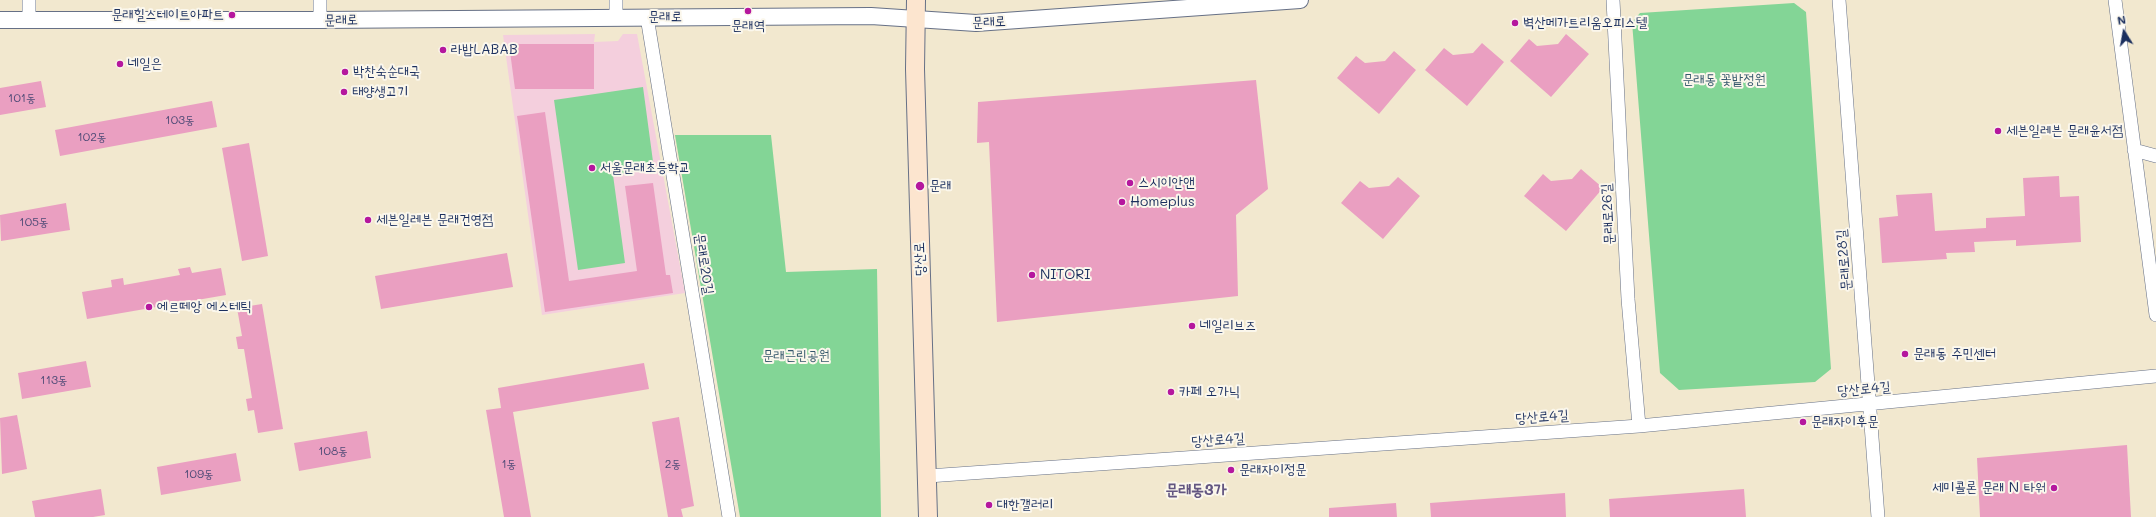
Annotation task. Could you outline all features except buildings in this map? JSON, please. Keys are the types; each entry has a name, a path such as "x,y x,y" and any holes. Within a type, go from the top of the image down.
{"main road":[{"name":"당산로","path":"916,0 915,19 918,182 928,476 928,517"}],"street":[{"path":"29,0 29,20"},
{"path":"320,0 320,20"},
{"path":"616,0 616,17"},
{"name":"문래로","path":"0,20 320,20 870,16 976,23 1264,1 1300,0"},
{"name":"문래로26길","path":"1613,0 1628,299 1639,426"},
{"name":"문래로28길","path":"1839,0 1871,404 1878,517"},
{"path":"2115,0 2156,315"},
{"name":"문래로20길","path":"647,17 729,517"},
{"path":"2134,150 2156,156"},
{"name":"당산로4길","path":"928,476 1639,426 2156,376"}],"shaded area":[{"name":"서울문래초등학교","path":"595,34 594,42 618,41 623,34 637,34 685,293 542,315 503,35"}],"green space":[{"name":"문래동 꽃밭정원","path":"1794,3 1806,12 1831,369 1815,382 1679,390 1660,373 1632,22 1640,13"},
{"path":"643,87 654,169 613,175 625,263 578,270 554,100"},
{"name":"문래근린공원","path":"675,135 771,135 786,272 877,269 881,517 740,517"}],"place":[{"name":"문래역","path":"748,11"},
{"name":"문래힐스테이트아파트","path":"232,15"},
{"name":"벽산메가트리움오피스텔","path":"1515,23"},
{"name":"라밥LABAB","path":"443,50"},
{"name":"네일은","path":"120,64"},
{"name":"박찬숙순대국","path":"345,72"},
{"name":"태양생고기","path":"344,92"},
{"name":"세븐일레븐 문래윤서점","path":"1998,131"},
{"name":"서울문래초등학교","path":"592,168"},
{"name":"스시이안앤","path":"1130,183"},
{"name":"문래","path":"920,186"},
{"name":"Homeplus","path":"1122,202"},
{"name":"세븐일레븐 문래건영점","path":"368,220"},
{"name":"NITORI","path":"1032,275"},
{"name":"에르떼앙 에스테틱","path":"149,307"},
{"name":"네일리브즈","path":"1192,326"},
{"name":"문래동 주민센터","path":"1905,354"},
{"name":"카페 오가닉","path":"1171,392"},
{"name":"문래자이후문","path":"1803,422"},
{"name":"문래자이정문","path":"1231,470"},
{"name":"세미콜론 문래 N 타워","path":"2054,488"},
{"name":"대한갤러리","path":"989,505"}],"district":[{"name":"문래동3가","path":"1196,490"}]}
